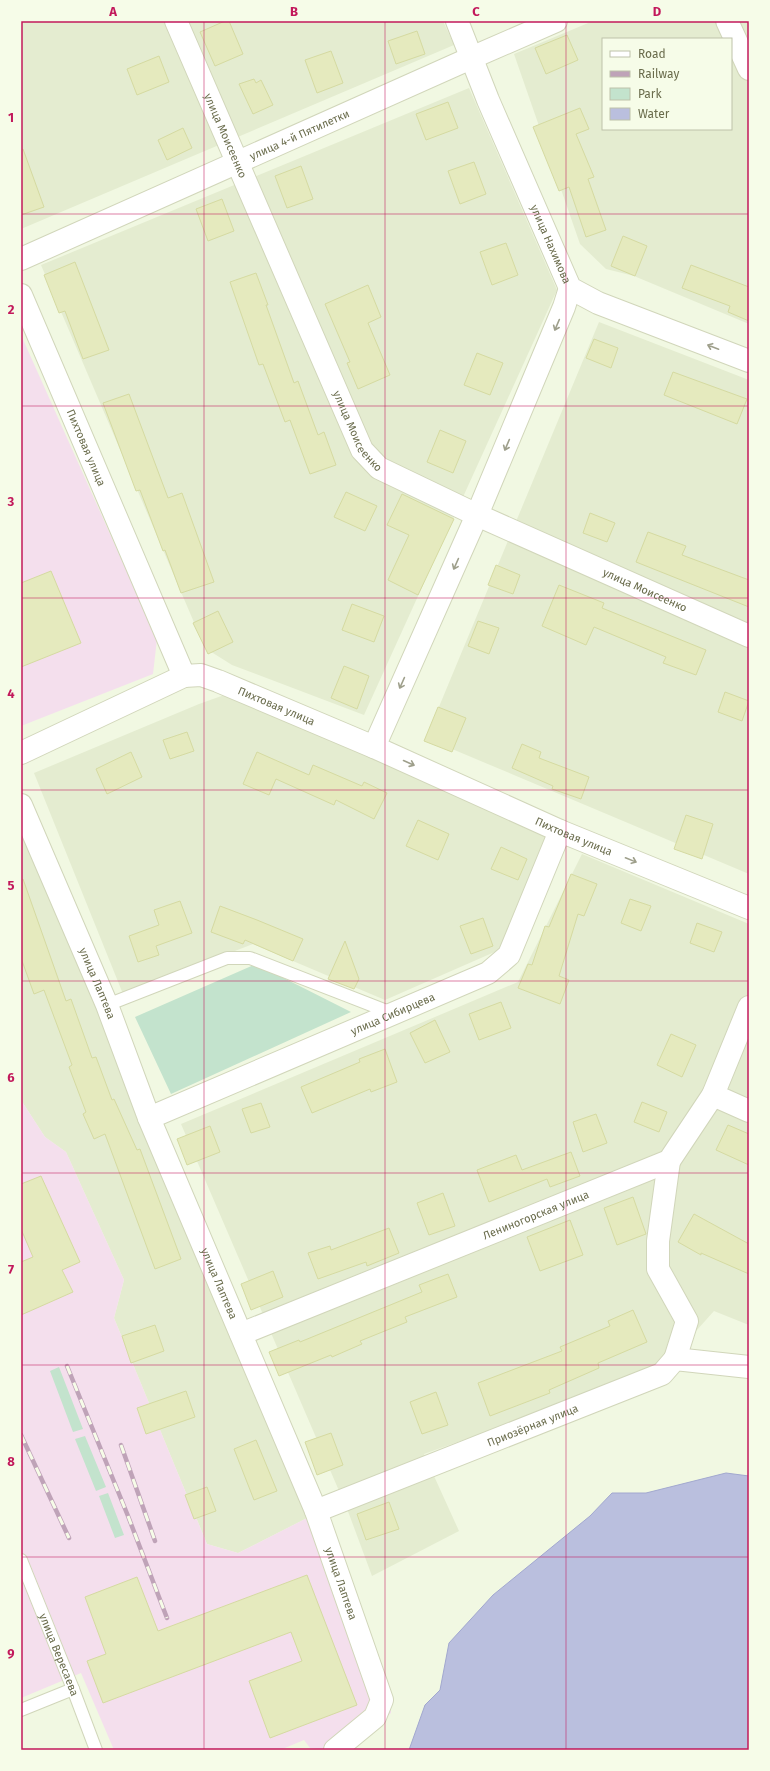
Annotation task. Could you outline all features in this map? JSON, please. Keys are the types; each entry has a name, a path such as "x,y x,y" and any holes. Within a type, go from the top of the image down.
{"street":[{"name":"улица Моисеенко","path":"176,21 236,163 362,450 379,468 477,515 749,636"},
{"name":"улица Нахимова","path":"457,21 470,58 570,288 598,303 749,361"},
{"name":"улица 4-й Пятилетки","path":"21,259 556,21"},
{"path":"727,21 749,69"},
{"path":"374,747 477,515 564,307 570,288"},
{"name":"Пихтовая улица","path":"21,295 184,676 201,675 218,680 374,747 560,831 749,908"},
{"path":"21,753 184,676"},
{"name":"улица Лаптева","path":"21,806 107,1005 149,1118 316,1511 382,1700 374,1717 336,1750"},
{"name":"улица Сибирцева","path":"149,1118 488,973 509,955 560,831"},
{"path":"749,1007 713,1095 670,1161 658,1241 658,1269 687,1321 675,1359 749,1368"},
{"path":"713,1095 749,1110"},
{"name":"Лениногорская улица","path":"241,1334 670,1161"},
{"name":"Приозёрная улица","path":"316,1511 662,1374 675,1359"}],"lane":[{"path":"107,1005 228,958 250,958 392,1013"},
{"name":"улица Вересаева","path":"21,1560 96,1750"},
{"path":"21,1710 73,1689"}],"shaded area":[{"path":"21,21 443,21 454,45 21,229"},
{"path":"593,21 749,21 749,324 634,276 606,269 580,244 514,54"},
{"path":"469,88 557,290 364,715 232,665 205,648 41,265"},
{"path":"599,322 749,380 749,874 426,738"},
{"path":"21,335 157,639 153,674 21,726"},
{"path":"227,694 556,838 506,947 385,1000 253,944 123,994 34,773 199,704"},
{"path":"21,817 313,1515 238,1553 207,1544 114,1318 124,1280 66,1152 45,1137 21,1100"},
{"path":"582,854 749,924 749,1325 714,1311 662,1369 424,1454 459,1531 372,1576 349,1514 181,1124 518,982"},
{"path":"21,1100 45,1137 66,1152 124,1280 114,1318 207,1544 238,1553 313,1515 391,1702 391,1713 379,1723 322,1750 310,1748 304,1740 280,1750 114,1750 81,1673 21,1698"}],"green space":[{"path":"256,964 351,1012 171,1094 135,1017"},
{"path":"59,1367 83,1429 73,1432 50,1371"},
{"path":"85,1436 106,1487 96,1491 75,1439"},
{"path":"108,1493 124,1535 115,1538 99,1496"}],"water":[{"path":"726,1473 749,1476 749,1750 409,1750 425,1705 440,1690 449,1643 493,1595 590,1516 612,1493 646,1493"}],"building":[{"path":"225,21 229,21 243,54 215,66 200,32"},
{"path":"417,31 425,54 396,64 388,41"},
{"path":"567,35 578,60 546,74 535,48"},
{"path":"331,51 343,83 317,93 305,60"},
{"path":"159,56 169,82 137,95 127,69"},
{"path":"254,79 256,83 261,80 273,105 253,114 239,84"},
{"path":"448,102 458,128 426,140 416,114"},
{"path":"580,108 589,129 576,134 594,177 588,179 606,230 586,237 569,187 559,191 533,127"},
{"path":"183,128 192,148 167,160 158,140"},
{"path":"23,149 44,207 21,215 21,150"},
{"path":"474,162 486,194 460,204 448,171"},
{"path":"301,166 313,199 287,208 275,176"},
{"path":"222,199 234,231 208,241 196,209"},
{"path":"623,236 647,246 635,276 611,266"},
{"path":"506,243 518,275 492,285 480,252"},
{"path":"75,262 109,350 83,359 65,311 59,313 44,275"},
{"path":"691,265 749,287 749,321 728,312 730,306 682,288"},
{"path":"256,273 294,383 298,381 318,435 324,432 336,465 310,474 290,420 285,422 263,364 259,365 230,282"},
{"path":"368,285 381,317 368,323 390,375 358,389 347,363 350,362 325,304"},
{"path":"594,339 618,348 611,368 586,358"},
{"path":"477,353 503,363 490,395 464,385"},
{"path":"673,372 747,399 737,424 664,395"},
{"path":"129,394 168,498 182,493 214,582 181,593 140,490 136,491 103,403"},
{"path":"440,430 466,441 453,473 427,462"},
{"path":"346,492 377,506 365,531 334,517"},
{"path":"402,494 454,519 418,595 388,580 409,535 387,525"},
{"path":"590,513 615,523 607,542 583,533"},
{"path":"648,532 686,546 682,555 749,580 749,607 636,562"},
{"path":"496,565 520,575 513,594 488,585"},
{"path":"51,571 81,643 21,667 21,583"},
{"path":"559,585 604,603 602,608 706,650 696,675 663,663 666,657 594,627 586,645 542,626"},
{"path":"352,604 384,616 374,642 342,630"},
{"path":"218,611 233,642 208,654 193,623"},
{"path":"478,621 499,628 489,654 468,646"},
{"path":"344,666 369,676 357,709 331,698"},
{"path":"725,692 749,701 742,721 718,712"},
{"path":"438,707 466,718 452,752 424,741"},
{"path":"187,732 194,751 170,759 163,740"},
{"path":"522,744 541,752 539,758 589,777 581,799 552,789 553,786 512,768"},
{"path":"131,752 142,777 107,794 96,769"},
{"path":"257,752 309,775 313,765 362,786 364,782 387,793 374,819 336,800 334,805 276,779 269,795 243,784"},
{"path":"686,815 713,824 702,859 674,849"},
{"path":"418,820 449,834 438,860 406,846"},
{"path":"501,847 527,859 518,880 491,869"},
{"path":"571,874 597,884 584,916 578,914 559,976 569,980 560,1004 518,988 528,964 532,965 545,926 549,927"},
{"path":"23,879 66,1001 71,999 92,1058 96,1057 112,1100 114,1099 137,1150 140,1149 181,1259 155,1269 105,1134 94,1139 83,1114 86,1112 69,1067 72,1065 44,990 34,994 21,958 21,880"},
{"path":"630,899 651,906 641,931 621,923"},
{"path":"180,901 192,933 156,946 159,955 138,962 129,936 159,925 154,910"},
{"path":"220,906 303,939 293,961 245,940 243,944 211,932"},
{"path":"483,918 493,946 471,954 460,926"},
{"path":"697,923 722,932 714,952 690,943"},
{"path":"345,941 359,979 354,989 328,979"},
{"path":"501,1002 511,1028 479,1040 469,1014"},
{"path":"435,1020 450,1052 425,1063 410,1033"},
{"path":"671,1034 696,1045 682,1077 657,1065"},
{"path":"385,1049 397,1082 371,1092 370,1089 312,1113 301,1087 360,1062 359,1059"},
{"path":"642,1102 667,1112 659,1132 634,1122"},
{"path":"261,1103 270,1127 251,1133 242,1109"},
{"path":"596,1114 607,1143 583,1152 573,1122"},
{"path":"728,1125 749,1134 749,1165 716,1150"},
{"path":"210,1126 220,1152 187,1165 177,1139"},
{"path":"571,1152 580,1176 550,1187 547,1179 489,1202 477,1170 516,1155 522,1170"},
{"path":"41,1176 80,1262 62,1270 73,1292 21,1315 21,1262 33,1257 21,1229 21,1184"},
{"path":"443,1193 455,1226 429,1235 417,1203"},
{"path":"633,1197 646,1234 617,1245 604,1208"},
{"path":"694,1214 749,1244 749,1274 701,1253 701,1255 678,1242"},
{"path":"570,1220 583,1255 540,1271 527,1237"},
{"path":"389,1228 399,1253 367,1266 366,1262 318,1279 308,1253 330,1246 331,1250"},
{"path":"273,1271 283,1297 251,1310 241,1284"},
{"path":"448,1274 457,1297 405,1317 407,1322 360,1341 362,1344 332,1357 331,1355 279,1376 269,1352 299,1340 300,1342 422,1292 419,1285"},
{"path":"633,1310 647,1342 598,1363 599,1368 549,1390 550,1393 490,1416 478,1383 562,1351 560,1347 610,1326 608,1321"},
{"path":"155,1325 164,1351 131,1363 122,1336"},
{"path":"186,1391 195,1417 146,1434 137,1408"},
{"path":"436,1392 448,1425 422,1434 410,1402"},
{"path":"331,1433 343,1465 317,1475 305,1442"},
{"path":"256,1440 277,1491 254,1500 234,1449"},
{"path":"207,1487 216,1511 194,1519 185,1495"},
{"path":"389,1502 399,1529 366,1540 357,1514"},
{"path":"307,1575 357,1705 270,1738 249,1681 302,1661 291,1632 103,1703 87,1661 106,1654 85,1597 137,1577 158,1631"}],"railway":[{"path":"67,1366 128,1516 167,1618"},
{"path":"21,1435 69,1538"},
{"path":"121,1445 155,1541"}]}
